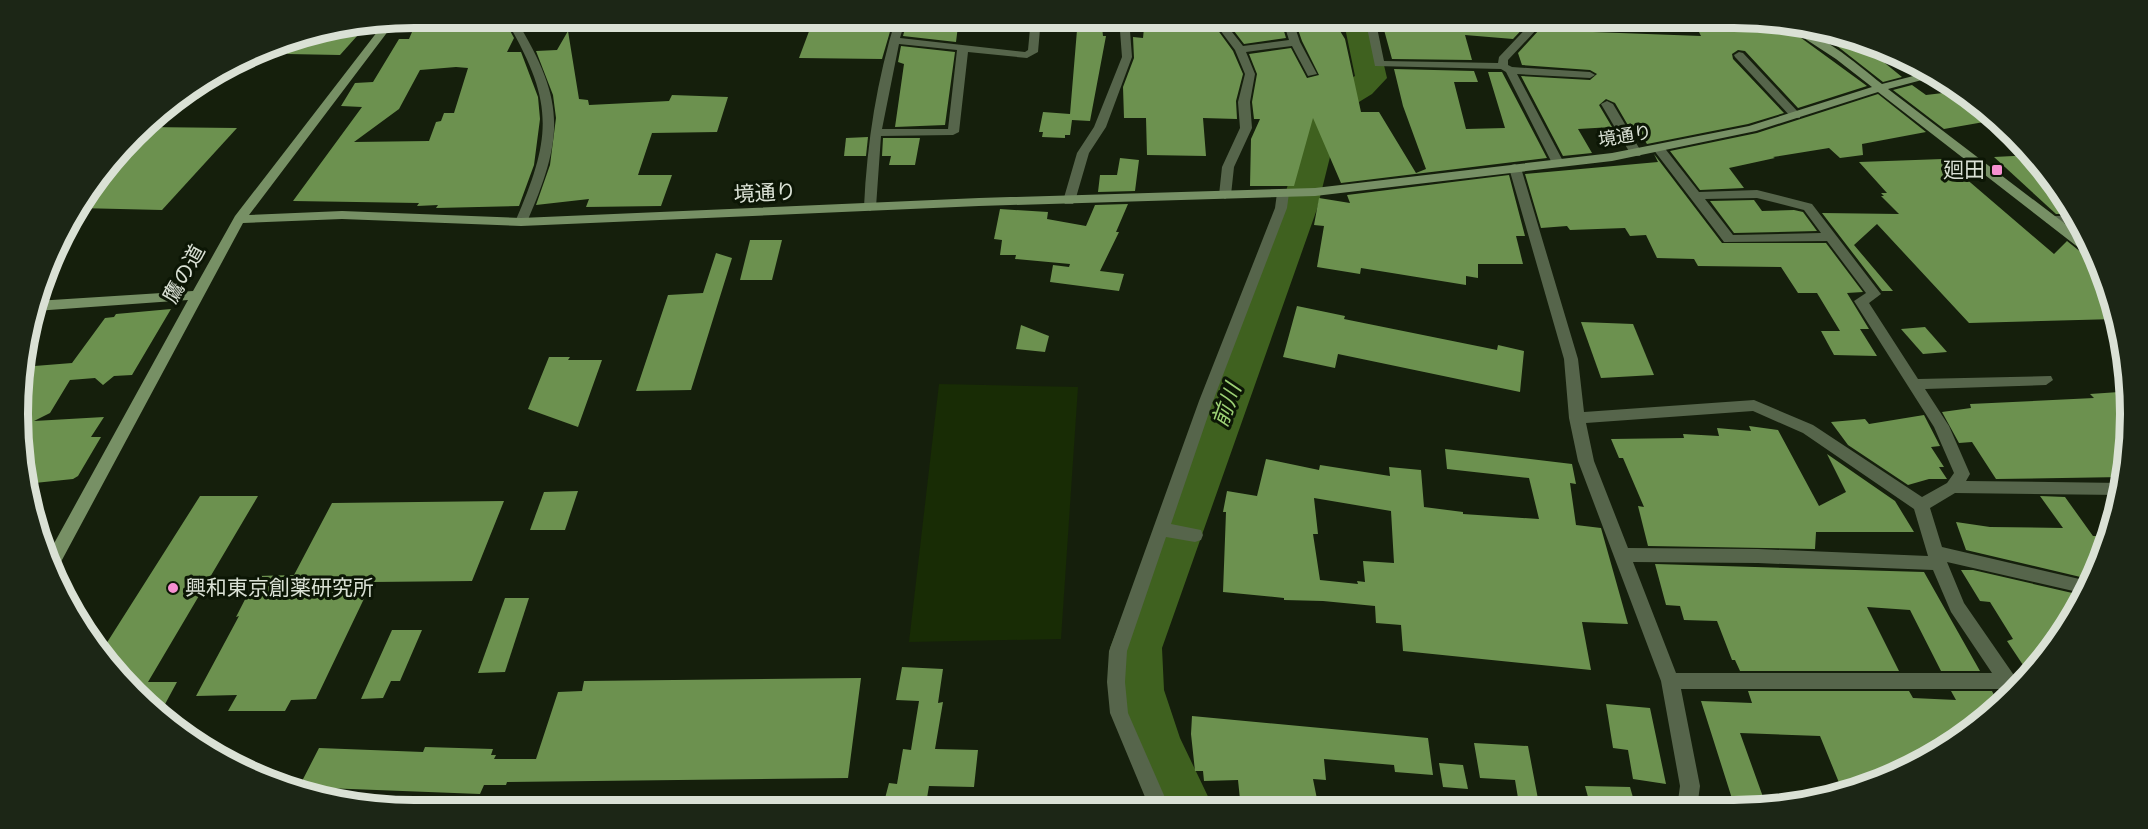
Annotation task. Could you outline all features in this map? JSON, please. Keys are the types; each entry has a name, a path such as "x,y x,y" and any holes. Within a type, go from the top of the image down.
{"street":[{"path":"516,28 534,61 546,99 550,128 536,188 521,222"},
{"path":"870,207 872,162 898,28"},
{"path":"894,40 1027,55 1033,52 1035,28"},
{"path":"1069,201 1083,153 1100,127 1127,57 1125,28"},
{"path":"1224,28 1240,50 1250,74 1244,102 1246,128 1228,167 1225,195"},
{"path":"1290,28 1311,74"},
{"path":"1372,28 1379,64 1506,68 1590,75"},
{"path":"1533,28 1503,58 1506,68 1558,163"},
{"path":"1591,28 1624,28"},
{"name":"鷹の道","path":"56,556 239,219 384,30"},
{"path":"1808,36 1821,43 2078,241"},
{"path":"1240,50 1295,42"},
{"path":"877,133 953,132 963,48"},
{"path":"1739,55 1796,116"},
{"name":"境通り","path":"239,219 342,215 521,222 870,207 1315,192 1659,149 1796,116 1880,88 1921,77"},
{"path":"1607,104 1636,153"},
{"path":"1659,149 1729,239 1829,237"},
{"path":"1515,168 1571,359 1577,418 1586,461 1670,681 1690,786 1688,800"},
{"path":"1156,800 1119,713 1116,682 1118,651 1160,529 1288,193"},
{"path":"1695,196 1757,194 1808,207 1874,294 1862,302 1941,426 1962,474 1953,487 1921,505"},
{"path":"2051,220 2067,220"},
{"path":"45,305 197,295"},
{"path":"1916,384 2046,380"},
{"path":"1577,418 1754,405 1808,429 1921,505 1937,558 1957,607 2009,684"},
{"path":"1953,487 2112,489"},
{"path":"1160,529 1195,535"},
{"path":"1623,555 1937,558 2080,586"},
{"path":"1670,681 2007,686"}],"shaded area":[{"path":"207,89 198,99 193,99"},
{"path":"939,384 1078,387 1061,639 909,642"}],"building":[{"path":"414,28 508,28 514,38 507,52 521,52 538,97 540,119 534,165 519,206 436,208 438,205 417,206 419,203 293,201 362,107 341,106 355,83 373,82 399,39 409,39","holes":["468,68 454,113 444,113 441,121 436,122 429,141 354,142 399,109 420,70"]},
{"path":"810,28 891,28 882,59 799,58"},
{"path":"905,28 958,28 956,42 903,36"},
{"path":"1077,28 1102,28 1103,36 1106,36 1090,121 1072,120 1070,135 1065,135 1065,138 1042,137 1043,132 1039,132 1043,112 1070,114"},
{"path":"1144,28 1216,28 1233,51 1243,74 1236,101 1237,119 1203,118 1206,156 1147,155 1146,118 1124,118 1123,87 1134,58 1133,37 1143,38"},
{"path":"1232,28 1283,28 1286,38 1244,44"},
{"path":"1297,28 1338,28 1345,39 1361,112 1379,112 1416,173 1426,169 1403,106 1394,69 1474,71 1478,82 1454,82 1466,129 1505,128 1488,72 1502,72 1547,158 1341,183 1313,118 1294,186 1250,186 1251,139 1260,119 1254,119 1252,102 1257,74 1249,54 1291,48 1307,78 1319,75"},
{"path":"1383,28 1523,28 1513,39 1465,35 1472,60 1392,59"},
{"path":"1697,28 1759,29 1795,34 1867,86 1798,108 1745,51 1738,50 1732,54 1733,59 1784,113 1748,124 1647,144 1636,127 1629,127 1615,103 1606,99 1599,105 1612,127 1578,129 1592,153 1563,156 1521,76 1590,80 1597,74 1590,70 1522,65 1518,53 1539,30 1701,36"},
{"path":"568,31 579,99 588,100 589,105 669,101 672,95 728,97 717,132 652,133 638,175 672,175 661,206 586,207 589,199 536,205 550,165 556,118 553,95 536,51 557,50"},
{"path":"360,33 340,55 287,54 292,48"},
{"path":"1826,40 1877,56 1902,77 1883,82"},
{"path":"901,46 955,52 945,125 895,127 904,64 898,62"},
{"path":"1912,85 1926,95 1946,93 1984,122 1944,129 1893,90"},
{"path":"1878,94 1926,132 1862,144 1863,155 1840,158 1829,148 1773,157 1775,158 1729,168 1744,188 1700,190 1670,151 1757,133"},
{"path":"157,127 237,128 162,210 88,208 124,160"},
{"path":"868,137 866,156 844,156 846,138"},
{"path":"883,138 920,138 915,165 889,165 891,156 882,156"},
{"path":"1654,154 1722,243 1826,243 1863,292 1847,293 1869,329 1860,329 1877,356 1834,355 1821,331 1840,331 1817,293 1798,293 1781,267 1698,266 1694,259 1657,258 1646,235 1630,236 1625,228 1570,230 1567,226 1541,228 1525,174 1658,162"},
{"path":"2020,156 2040,180 2063,214 2056,214 1994,157"},
{"path":"1120,158 1139,160 1135,191 1098,192 1100,175 1117,175"},
{"path":"1943,159 2054,254 2067,241 2085,255 2099,290 2107,319 1969,323 1877,224 1854,245 1893,291 1882,291 1822,213 1899,214 1881,196 1884,196 1881,193 1887,193 1859,162"},
{"path":"1509,175 1525,236 1516,236 1523,264 1478,264 1478,278 1466,276 1466,285 1361,268 1360,274 1317,267 1324,226 1314,225 1319,198 1350,203 1347,195"},
{"path":"1754,200 1762,211 1803,212 1817,231 1734,233 1710,201"},
{"path":"1128,204 1116,232 1119,232 1100,271 1124,274 1119,291 1050,282 1053,265 1069,267 1070,264 1015,259 1016,255 1000,255 1002,240 994,239 1000,209 1048,212 1047,219 1086,226 1095,205"},
{"path":"750,240 782,240 772,280 740,280"},
{"path":"716,253 732,258 691,390 636,391 668,295 703,293"},
{"path":"1297,306 1345,316 1344,319 1497,350 1498,345 1524,351 1520,392 1338,354 1335,368 1283,357"},
{"path":"171,309 132,375 114,376 103,385 95,378 70,380 50,413 34,421 104,417 91,437 101,437 78,476 73,479 35,483 28,414 32,366 72,363 105,318 114,317 116,314"},
{"path":"1581,322 1633,324 1654,375 1601,378"},
{"path":"1021,325 1049,336 1045,352 1016,349"},
{"path":"1925,327 1947,352 1923,354 1901,329"},
{"path":"549,357 570,357 568,360 602,360 578,427 528,409"},
{"path":"2119,392 2119,440 2114,477 1996,479 1972,442 1959,443 1942,412 1971,408 1970,404 2094,398 2090,394"},
{"path":"1924,415 1940,446 1931,447 1944,467 1939,467 1947,479 1929,479 1908,485 1848,445 1831,422 1865,419 1869,424"},
{"path":"1749,426 1778,430 1819,506 1846,492 1827,454 1895,501 1914,532 1816,532 1815,549 1648,546 1638,506 1644,507 1623,458 1619,458 1611,439 1684,438 1683,434 1719,436 1717,428 1751,431"},
{"path":"1445,449 1572,464 1576,484 1570,483 1576,525 1601,528 1628,624 1582,622 1591,670 1403,651 1401,625 1376,623 1375,606 1284,600 1284,598 1223,592 1226,512 1223,512 1227,491 1257,496 1266,459 1319,470 1320,465 1390,476 1389,467 1421,470 1424,507 1463,512 1463,514 1539,519 1529,478 1447,469","holes":["1314,498 1391,511 1394,563 1363,561 1365,582 1357,581 1358,584 1320,580 1313,534 1318,534"]},
{"path":"578,491 565,530 530,530 544,492"},
{"path":"200,496 258,496 148,682 177,682 164,706 160,705 124,669 105,645"},
{"path":"2040,496 2065,497 2093,536 2100,536 2083,578 1966,550 1956,522 1990,527 2063,528"},
{"path":"504,501 472,581 372,582 316,699 291,700 285,711 228,711 237,695 196,696 239,616 236,617 257,576 294,575 332,503"},
{"path":"1655,564 1924,572 1980,671 1941,671 1910,610 1867,607 1899,671 1740,671 1735,660 1732,660 1717,621 1684,620 1680,606 1666,605"},
{"path":"1961,570 1973,570 2075,594 2054,629 2025,668 2007,641 2013,639 1990,602 1980,601"},
{"path":"505,598 529,598 505,672 478,673"},
{"path":"392,630 422,630 400,681 391,681 383,698 361,699"},
{"path":"902,667 943,669 938,703 943,702 935,749 978,750 974,787 929,786 927,800 885,800 889,783 897,784 903,749 911,750 919,701 896,700"},
{"path":"861,678 848,778 507,782 506,785 484,785 480,794 318,788 301,783 319,748 423,752 425,747 493,749 491,755 496,755 494,759 536,759 558,692 582,691 584,681"},
{"path":"1748,691 1909,691 1913,698 1956,700 1951,691 1992,691 1995,698 1968,721 1927,749 1881,771 1840,785 1820,736 1740,733 1764,799 1732,800 1701,701 1752,703"},
{"path":"1606,704 1650,708 1666,784 1633,779 1628,750 1613,748"},
{"path":"1192,716 1428,738 1433,775 1395,772 1394,765 1324,759 1326,780 1313,779 1317,800 1240,800 1238,780 1204,781 1203,771 1195,771 1191,734"},
{"path":"1474,743 1528,746 1538,799 1518,798 1515,780 1480,778"},
{"path":"1439,763 1463,765 1468,789 1443,787"},
{"path":"1585,786 1630,787 1634,800 1589,800"}],"waterway":[{"name":"前川","path":"1181,800 1154,744 1137,690 1136,648 1299,209 1325,110 1336,100 1361,87 1371,78 1360,28"}],"place":[{"name":"廻田","path":"1997,170"},
{"name":"興和東京創薬研究所","path":"173,588"}]}
